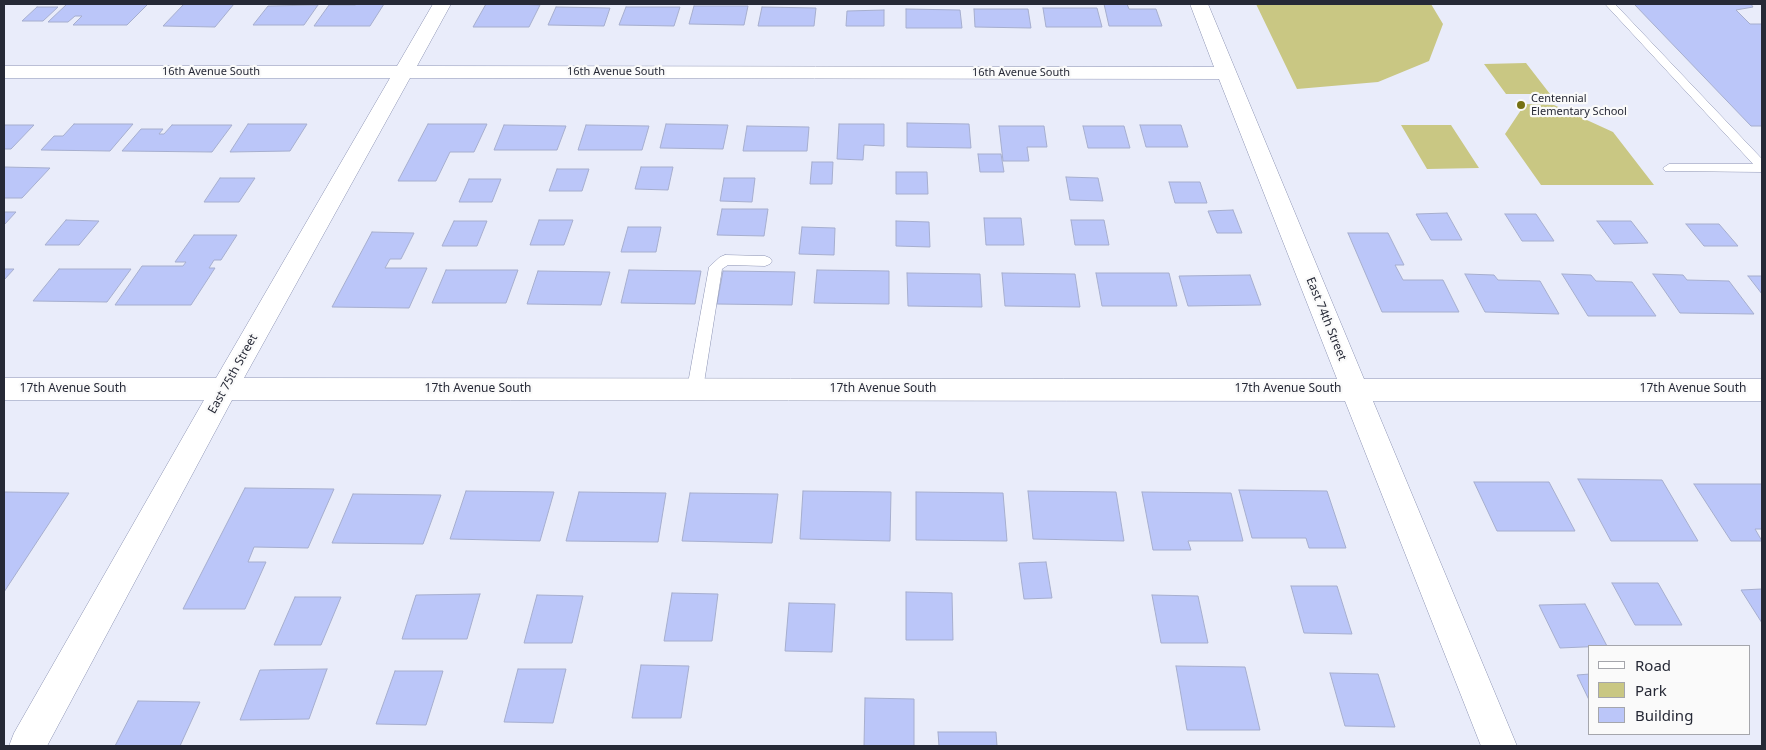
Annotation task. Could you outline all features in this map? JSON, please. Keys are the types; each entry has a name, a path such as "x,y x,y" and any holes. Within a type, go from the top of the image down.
{"street":[{"name":"East 75th Street","path":"27,746 224,389 442,4"},
{"name":"East 74th Street","path":"1199,4 1499,746"},
{"name":"16th Avenue South","path":"4,72 1228,73"},
{"name":"17th Avenue South","path":"4,389 1762,390"}],"lane":[{"path":"1610,4 1762,167"},
{"path":"1670,168 1762,167"},
{"path":"695,389 716,267 725,260 765,261"}],"green space":[{"path":"1256,4 1431,4 1443,24 1429,61 1378,82 1297,89"},
{"path":"1526,63 1550,94 1506,94 1484,64"},
{"path":"1525,104 1554,105 1613,132 1654,185 1541,185 1505,134"},
{"path":"1401,125 1451,125 1479,168 1427,169"}],"building":[{"path":"67,4 148,4 127,25 73,25 82,16 75,16 68,22 48,22"},
{"path":"184,4 234,4 215,27 163,26"},
{"path":"384,4 370,26 314,26 329,5"},
{"path":"486,4 540,5 529,27 473,27"},
{"path":"1104,4 1127,4 1129,9 1156,9 1162,26 1109,26"},
{"path":"1634,4 1751,4 1753,7 1736,10 1750,24 1762,24 1762,126 1751,126"},
{"path":"318,5 304,25 253,25 268,6"},
{"path":"694,6 748,6 744,25 689,24"},
{"path":"37,7 58,7 43,21 22,21"},
{"path":"556,7 610,8 604,26 548,25"},
{"path":"626,7 680,7 674,26 619,25"},
{"path":"762,7 816,8 814,26 758,26"},
{"path":"1043,8 1097,8 1102,27 1046,27"},
{"path":"906,9 960,10 962,28 906,28"},
{"path":"974,9 1028,9 1031,28 975,27"},
{"path":"884,10 884,26 846,26 847,11"},
{"path":"907,123 969,124 971,148 907,147"},
{"path":"74,124 133,124 110,151 41,150 54,136 63,136"},
{"path":"248,124 307,124 290,151 230,152"},
{"path":"428,124 487,124 474,152 450,152 436,181 398,181"},
{"path":"666,124 728,125 723,149 660,148"},
{"path":"839,124 884,124 884,146 864,145 863,160 837,159"},
{"path":"4,125 34,125 11,149 4,149"},
{"path":"172,125 232,125 212,152 122,151 141,129 163,129 159,134 164,134"},
{"path":"504,125 566,126 557,150 494,150"},
{"path":"586,125 649,126 642,150 578,150"},
{"path":"1140,125 1181,125 1188,147 1146,147"},
{"path":"747,126 809,127 807,151 743,151"},
{"path":"999,126 1044,126 1047,147 1027,147 1029,161 1003,161"},
{"path":"1083,126 1124,126 1130,148 1088,148"},
{"path":"978,154 1001,154 1004,172 980,172"},
{"path":"812,162 833,162 832,184 810,184"},
{"path":"4,167 50,168 22,198 4,198"},
{"path":"641,167 673,167 668,190 635,189"},
{"path":"557,169 589,169 582,191 549,191"},
{"path":"896,172 927,172 928,194 896,194"},
{"path":"1066,177 1098,178 1103,201 1070,200"},
{"path":"220,178 255,178 239,202 204,202"},
{"path":"724,178 755,178 752,202 720,201"},
{"path":"469,179 501,179 492,202 459,202"},
{"path":"1169,182 1200,182 1207,203 1175,203"},
{"path":"722,209 768,209 764,236 717,235"},
{"path":"1233,210 1242,233 1217,233 1208,211"},
{"path":"4,212 16,212 4,225"},
{"path":"1447,213 1462,240 1431,240 1416,214"},
{"path":"1505,214 1536,214 1554,241 1522,241"},
{"path":"984,218 1021,218 1024,245 986,245"},
{"path":"66,220 99,221 79,245 45,245"},
{"path":"539,220 573,220 564,245 530,245"},
{"path":"1071,220 1104,220 1109,245 1075,245"},
{"path":"454,221 487,221 477,246 442,246"},
{"path":"896,221 929,222 930,247 896,246"},
{"path":"1597,221 1631,221 1648,243 1614,244"},
{"path":"1686,224 1719,224 1738,246 1704,246"},
{"path":"628,227 661,227 656,252 621,252"},
{"path":"802,227 835,228 834,255 799,254"},
{"path":"372,232 414,233 401,259 390,259 385,268 427,268 409,308 332,307"},
{"path":"1348,233 1388,233 1404,265 1395,265 1403,280 1443,280 1459,312 1382,312"},
{"path":"194,235 237,235 221,260 214,260 209,268 215,268 191,305 115,305 142,266 183,266 186,262 175,262"},
{"path":"4,269 14,269 4,280"},
{"path":"59,269 131,269 107,302 33,301"},
{"path":"446,270 518,270 506,303 432,303"},
{"path":"629,270 701,271 695,304 621,303"},
{"path":"817,270 889,271 889,304 814,303"},
{"path":"538,271 610,272 601,305 527,304"},
{"path":"723,271 795,272 792,305 717,304"},
{"path":"907,273 980,274 982,307 908,306"},
{"path":"1002,273 1075,274 1080,307 1005,306"},
{"path":"1096,273 1169,273 1177,306 1102,306"},
{"path":"1465,274 1494,275 1498,280 1540,281 1559,314 1485,312"},
{"path":"1562,274 1591,275 1596,281 1632,282 1656,316 1588,316"},
{"path":"1653,274 1683,275 1687,280 1729,281 1754,314 1680,313"},
{"path":"1250,275 1261,305 1188,306 1179,276"},
{"path":"1748,276 1762,276 1762,294"},
{"path":"1578,479 1662,480 1698,541 1611,541"},
{"path":"1474,482 1549,482 1575,531 1497,531"},
{"path":"1694,484 1762,484 1762,529 1755,529 1762,541 1731,541"},
{"path":"245,488 334,489 308,548 254,547 248,562 266,562 245,609 183,609"},
{"path":"1239,490 1327,491 1346,548 1309,548 1306,538 1252,538"},
{"path":"466,491 554,492 540,541 450,539"},
{"path":"803,491 891,492 890,541 800,539"},
{"path":"1028,491 1116,492 1124,541 1033,539"},
{"path":"4,492 69,493 4,592"},
{"path":"579,492 666,493 658,542 566,541"},
{"path":"916,492 1003,493 1007,541 916,540"},
{"path":"1142,492 1231,493 1243,541 1188,541 1191,550 1153,550"},
{"path":"690,493 778,494 772,543 682,541"},
{"path":"353,494 441,495 423,544 332,543"},
{"path":"1046,562 1052,598 1024,599 1019,563"},
{"path":"1612,583 1658,583 1682,625 1635,625"},
{"path":"1291,586 1337,586 1352,634 1304,633"},
{"path":"1762,589 1762,623 1741,590"},
{"path":"906,592 952,593 953,640 906,640"},
{"path":"672,593 718,594 712,641 664,641"},
{"path":"480,594 467,639 402,639 416,595"},
{"path":"537,595 583,596 572,643 524,643"},
{"path":"1152,595 1198,596 1208,643 1161,643"},
{"path":"295,597 341,597 321,645 274,645"},
{"path":"789,603 835,604 832,652 785,651"},
{"path":"1585,604 1606,645 1560,648 1539,605"},
{"path":"641,665 689,666 681,718 632,718"},
{"path":"1176,666 1245,667 1260,730 1187,730"},
{"path":"327,669 309,719 240,720 260,670"},
{"path":"518,669 566,669 553,723 504,722"},
{"path":"395,671 443,671 426,725 376,724"},
{"path":"1330,673 1378,674 1395,727 1345,726"},
{"path":"1588,674 1588,698 1577,675"},
{"path":"865,698 914,699 914,746 864,746"},
{"path":"138,701 200,702 180,746 115,746"},
{"path":"938,732 996,732 997,746 939,746"}],"place":[{"name":"Centennial Elementary School","path":"1521,105"}]}
